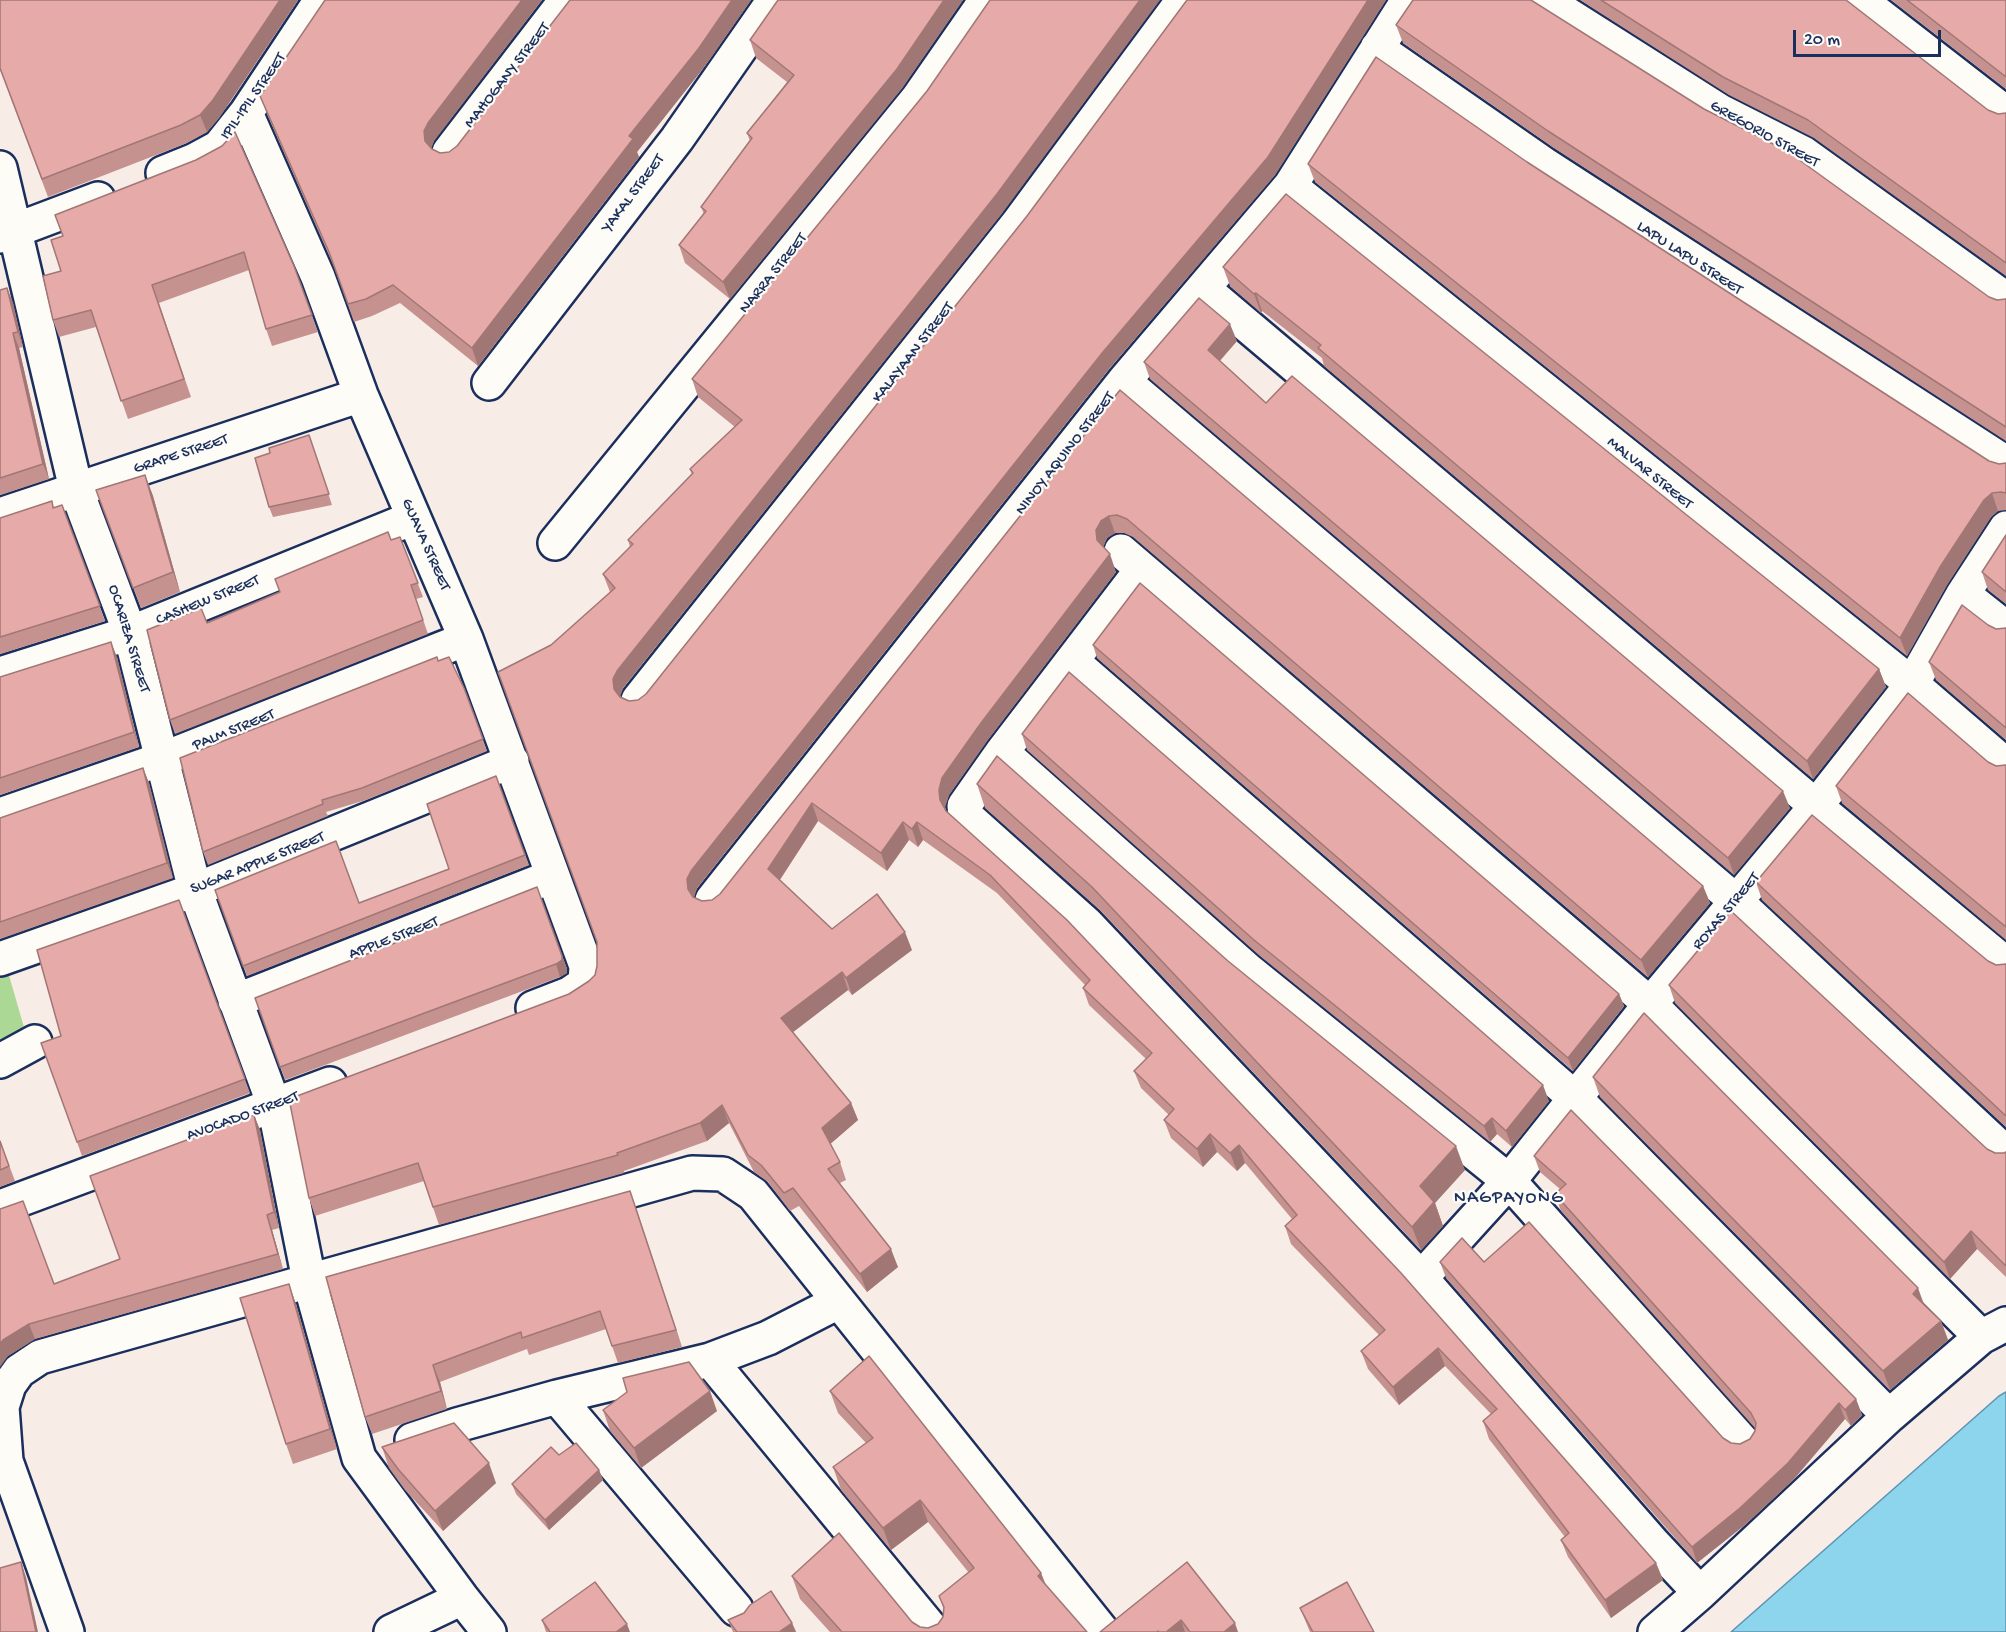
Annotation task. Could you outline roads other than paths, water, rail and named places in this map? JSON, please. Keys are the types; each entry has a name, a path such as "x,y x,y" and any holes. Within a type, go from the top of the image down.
{"street":[{"name":"IPIL-IPIL STREET","path":"8,233 195,160 219,147 246,113 321,0"},
{"name":"MAHOGANY STREET","path":"449,152 566,0"},
{"name":"YAKAL STREET","path":"489,383 677,139 774,0"},
{"name":"NARRA STREET","path":"555,543 918,98 986,0"},
{"name":"KALAYAAN STREET","path":"638,700 1018,223 1183,0"},
{"name":"NINOY AQUINO STREET","path":"712,900 1124,381 1290,186 1408,0"},
{"name":"GREGORIO STREET","path":"1545,0 1720,111 1803,153 2006,299"},
{"path":"1860,0 2006,112"},
{"name":"LAPU LAPU STREET","path":"1377,48 1544,164 2006,463"},
{"name":"GUAVA STREET","path":"246,113 318,277 361,395 466,639 586,966 585,983 569,994 504,1019"},
{"name":"OCARIZA STREET","path":"0,168 8,233 76,489 130,633 195,890 274,1105 309,1280 360,1458"},
{"name":"MALVAR STREET","path":"1290,186 1912,684 2006,765"},
{"path":"1204,289 2006,964"},
{"path":"1124,381 1736,901 2006,1153"},
{"name":"GRAPE STREET","path":"0,515 361,395"},
{"name":"CASHEW STREET","path":"0,674 130,633 413,518"},
{"name":"ROXAS STREET","path":"1421,1278 1509,1181 1650,1004 1816,806 1912,684 1963,594 2006,528"},
{"path":"1655,1632 1700,1593 1889,1416 1993,1331 1650,1004 1132,560 1072,661 964,806 965,815 1087,924 1421,1278 1654,1544 1700,1593"},
{"path":"1963,594 2006,628"},
{"name":"PALM STREET","path":"0,815 162,759 466,639"},
{"path":"1072,661 1576,1099 1889,1416"},
{"path":"1002,752 1248,970 1509,1181 1743,1442"},
{"name":"SUGAR APPLE STREET","path":"0,959 195,890 512,761"},
{"name":"APPLE STREET","path":"235,1001 553,876"},
{"path":"0,1061 35,1042"},
{"name":"AVOCADO STREET","path":"0,1207 362,1072"},
{"path":"67,1632 6,1461 2,1407 9,1385 19,1371 40,1357 692,1173 723,1174 753,1194 1103,1632"},
{"path":"489,1632 360,1458 457,1425 557,1397 710,1360 768,1338 838,1302"},
{"path":"710,1360 934,1632"},
{"path":"557,1397 736,1609"},
{"path":"391,1632 462,1598"}],"water":[{"path":"2006,1392 2006,1632 1731,1632 1999,1396"}],"district":[{"name":"NAGPAYONG","path":"1509,1199"}]}
